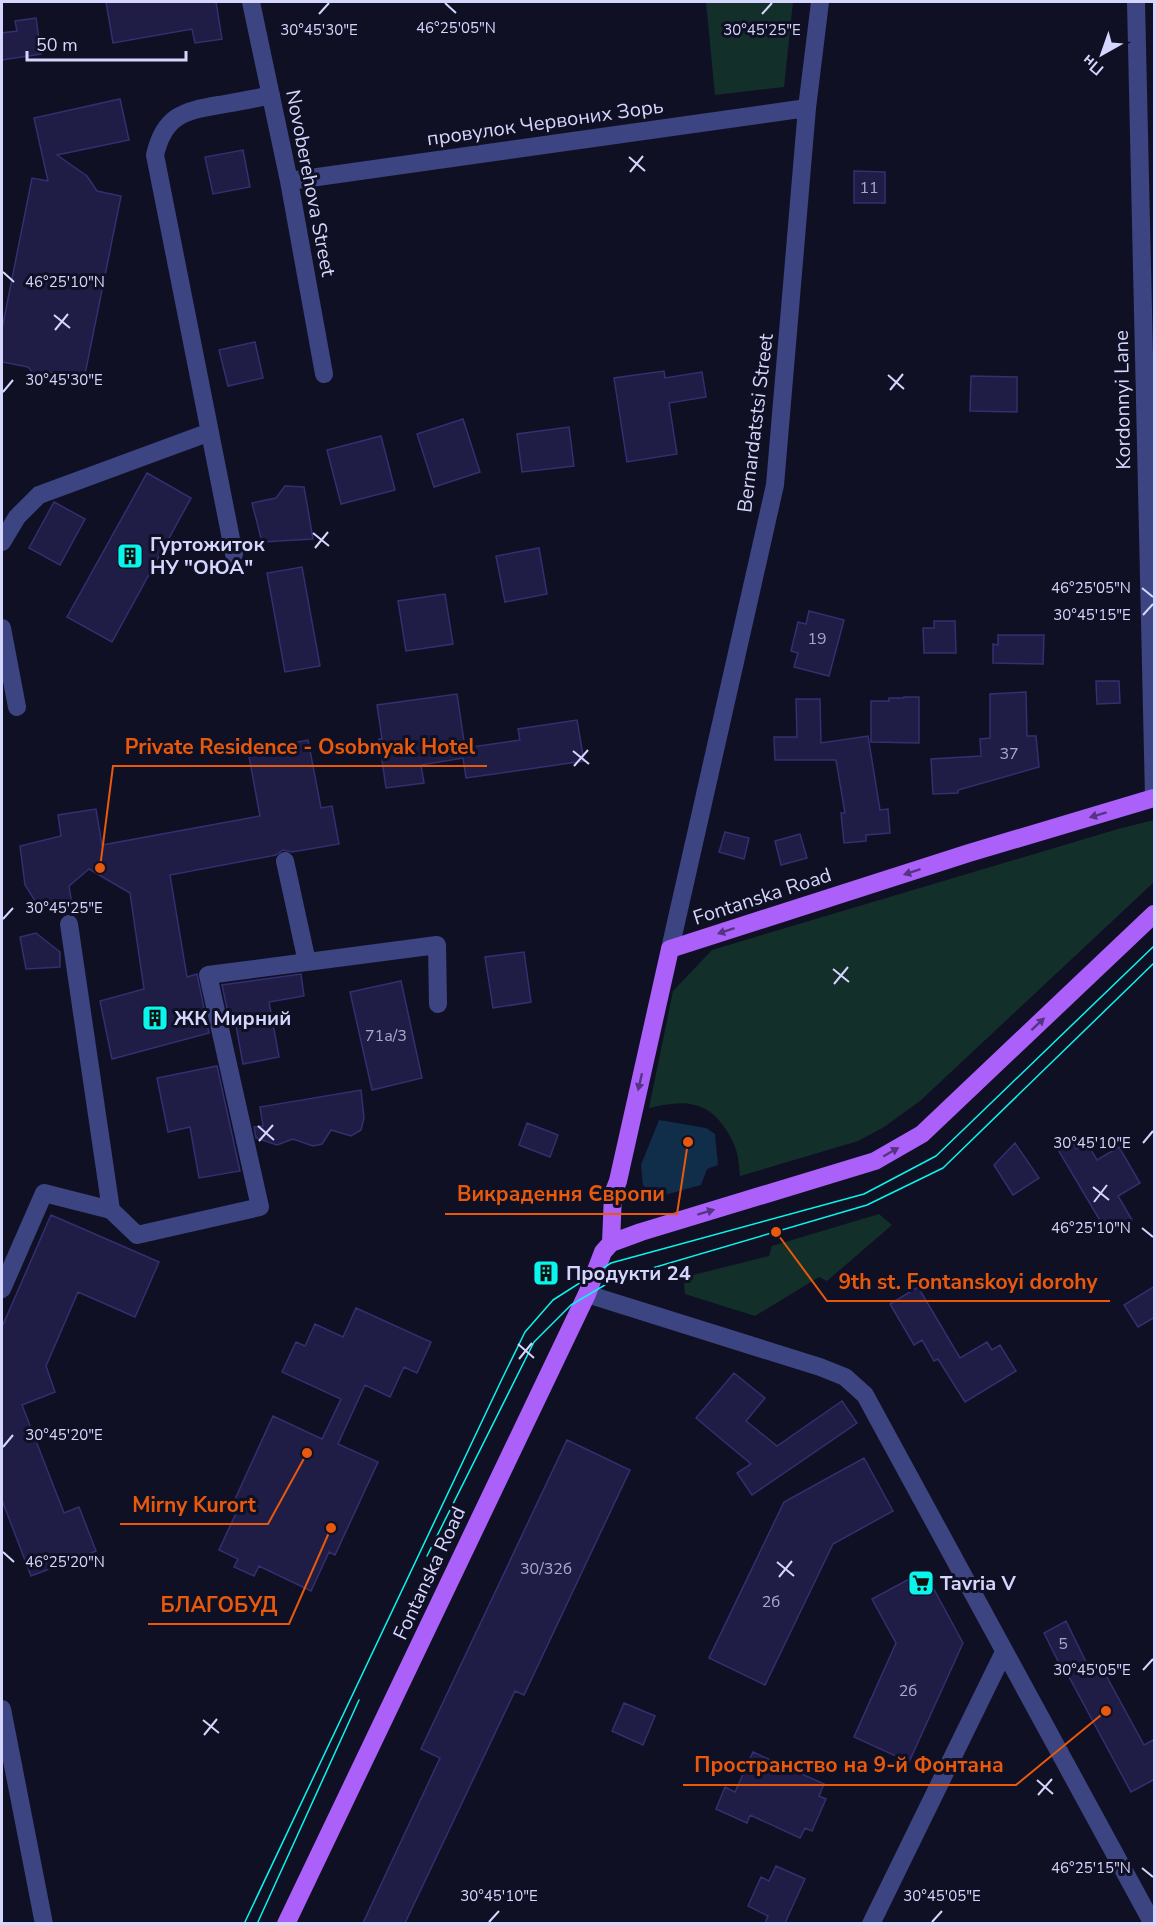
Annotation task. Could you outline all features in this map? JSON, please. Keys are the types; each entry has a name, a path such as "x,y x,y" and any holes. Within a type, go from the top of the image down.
{"main road":[{"name":"Fontanska Road","path":"286,1923 586,1294 603,1252 611,1243 613,1194 618,1181 670,949 969,853 1154,798"},
{"path":"611,1243 875,1161 922,1134 1155,914"}],"street":[{"name":"Novoberehova Street","path":"250,2 289,181 324,374"},
{"name":"Bernardatstsi Street","path":"670,949 775,485 807,108 820,2"},
{"name":"Kordonnyi Lane","path":"1136,2 1154,798"},
{"path":"234,554 155,155 166,128 177,117 190,110 271,95"},
{"name":"провулок Червоних Зорь","path":"289,181 807,108"},
{"path":"2,542 16,517 39,495 210,432"},
{"path":"2,628 17,707"},
{"path":"285,861 307,962"},
{"path":"69,924 111,1210"},
{"path":"2,1289 44,1192 111,1210 137,1235 260,1207 208,975 437,945 438,1004"},
{"path":"586,1294 820,1367 844,1377 865,1395 1154,1923"},
{"path":"871,1923 1004,1652"},
{"path":"2,1709 44,1923"}],"green space":[{"path":"706,2 793,2 784,87 715,95"},
{"path":"1154,820 1154,882 920,1101 884,1127 858,1141 740,1176 735,1146 716,1117 702,1107 684,1103 649,1108 673,991 712,950"},
{"path":"879,1214 892,1225 827,1281 819,1277 755,1316 685,1294 684,1284 689,1276 769,1256 772,1246"}],"water":[{"path":"659,1120 706,1128 715,1134 718,1165 707,1169 701,1185 657,1197 643,1185 641,1165"}],"building":[{"path":"106,2 216,2 222,39 195,43 192,29 113,43"},
{"path":"36,18 41,54 2,60 2,33 17,31 15,21"},
{"path":"120,99 129,140 57,155 87,176 97,191 121,196 84,379 50,372 38,376 28,367 2,362 2,329 32,178 48,181 34,118"},
{"path":"243,150 250,187 213,194 205,157"},
{"path":"854,171 885,172 885,203 854,203"},
{"path":"255,342 263,378 228,386 219,350"},
{"path":"664,371 665,378 702,372 706,397 669,403 677,454 627,462 614,378"},
{"path":"971,376 1017,377 1017,412 970,411"},
{"path":"463,419 480,472 434,487 417,434"},
{"path":"569,427 574,466 522,472 517,434"},
{"path":"381,436 395,490 341,504 327,450"},
{"name":"Гуртожиток НУ \"ОЮА\"","path":"147,473 191,498 112,642 67,617"},
{"path":"285,486 304,487 313,539 262,542 252,503 276,498"},
{"path":"54,502 85,519 60,565 29,548"},
{"path":"539,548 547,594 505,602 496,556"},
{"path":"302,567 320,666 285,672 267,573"},
{"path":"445,594 453,644 406,651 398,601"},
{"path":"809,611 844,620 829,676 794,667 798,653 791,651 798,622 806,624"},
{"path":"934,621 955,621 956,653 924,653 923,628 934,628"},
{"path":"998,635 1044,635 1043,664 993,663 993,644 998,645"},
{"path":"1096,681 1119,681 1120,703 1097,704"},
{"path":"1026,692 1027,736 1036,736 1039,767 958,790 958,793 933,794 931,759 981,756 980,739 990,738 990,694"},
{"path":"457,694 465,748 520,740 518,729 577,720 584,761 466,778 463,758 421,765 424,783 386,788 377,705"},
{"path":"919,697 919,743 871,742 871,701 889,701 889,698"},
{"path":"796,699 820,699 821,743 868,736 880,810 888,809 890,833 866,835 866,841 844,843 841,813 845,813 836,760 775,760 774,737 797,737"},
{"path":"308,740 321,808 332,806 339,844 292,852 283,850 276,855 170,875 187,977 197,974 209,1033 112,1059 100,1001 144,989 130,893 89,869 69,886 72,905 39,907 25,885 20,846 61,836 58,815 96,809 102,845 260,816 248,751"},
{"path":"725,832 749,838 744,859 719,852"},
{"path":"800,834 807,858 781,865 775,841"},
{"path":"36,933 60,952 60,967 26,969 20,937"},
{"path":"524,952 531,1002 493,1008 485,957"},
{"path":"301,974 304,996 269,1002 279,1057 243,1064 236,1026 231,1027 222,985"},
{"path":"401,981 422,1078 372,1090 350,992"},
{"path":"217,1066 240,1171 199,1178 190,1127 168,1132 157,1078"},
{"path":"361,1090 364,1118 361,1130 351,1136 331,1130 322,1144 313,1146 293,1139 277,1145 256,1138 254,1127 263,1126 260,1107"},
{"path":"527,1123 558,1135 550,1157 519,1145"},
{"path":"1071,1139 1076,1149 1087,1143 1097,1160 1119,1147 1140,1183 1118,1196 1132,1220 1108,1234 1057,1148"},
{"path":"1015,1143 1039,1178 1013,1195 994,1165"},
{"path":"51,1215 159,1262 135,1317 78,1292 46,1366 55,1392 22,1405 64,1513 79,1507 96,1551 31,1576 2,1500 2,1327"},
{"path":"1155,1286 1155,1317 1138,1327 1124,1305"},
{"path":"918,1287 960,1358 987,1342 992,1350 1000,1345 1016,1371 965,1402 938,1359 934,1361 922,1340 914,1345 890,1304"},
{"path":"356,1308 431,1342 417,1373 404,1367 390,1397 365,1385 338,1444 378,1462 335,1555 329,1552 311,1591 259,1566 254,1576 234,1567 238,1559 219,1550 237,1511 231,1508 273,1416 322,1439 341,1399 282,1372 296,1342 305,1346 315,1324 343,1337"},
{"path":"734,1373 765,1398 746,1421 777,1446 842,1401 857,1423 752,1495 737,1473 751,1464 696,1418"},
{"path":"567,1440 630,1470 524,1695 515,1691 405,1923 363,1923 440,1758 421,1749"},
{"path":"864,1458 893,1511 833,1544 765,1685 709,1658 784,1502"},
{"path":"924,1571 963,1643 909,1762 854,1737 896,1643 872,1599"},
{"path":"1066,1621 1092,1674 1102,1668 1144,1745 1155,1739 1155,1779 1131,1792 1044,1633"},
{"path":"624,1703 655,1716 643,1745 612,1731"},
{"path":"753,1752 824,1784 819,1796 826,1799 812,1831 805,1828 800,1838 750,1815 747,1823 716,1809 725,1787 735,1792"},
{"path":"776,1866 805,1879 785,1923 765,1923 768,1916 748,1906 761,1877 769,1881"}],"tram line":[{"path":"244,1924 525,1332 553,1300 611,1263 864,1194 936,1156 1154,946"},
{"path":"427,1556 534,1342 571,1305 615,1279 867,1205 943,1168 1154,963"},
{"path":"257,1924 359,1700"}],"place":[{"name":"Гуртожиток НУ \"ОЮА\"","path":"130,556"},
{"name":"Private Residence - Osobnyak Hotel","path":"100,868"},
{"name":"ЖК Мирний","path":"155,1018"},
{"name":"Викрадення Європи","path":"688,1142"},
{"name":"9th st. Fontanskoyi dorohy","path":"776,1232"},
{"name":"Продукти 24","path":"546,1273"},
{"name":"Mirny Kurort","path":"307,1453"},
{"name":"БЛАГОБУД","path":"331,1528"},
{"name":"Tavria V","path":"921,1583"},
{"name":"Пространство на 9-й Фонтана","path":"1106,1711"}]}
